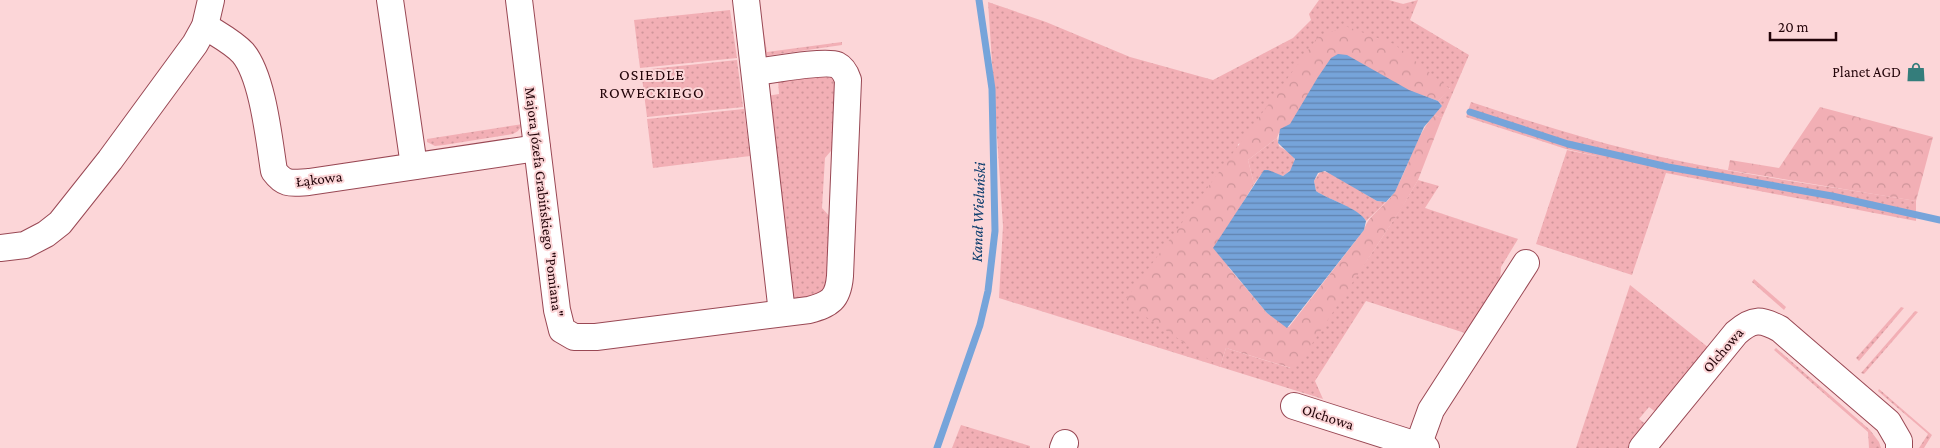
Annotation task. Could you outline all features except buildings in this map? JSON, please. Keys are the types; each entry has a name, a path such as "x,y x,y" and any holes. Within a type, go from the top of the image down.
{"street":[{"path":"0,248 26,245 46,234 60,223 195,44 205,26 211,0"},
{"path":"390,0 414,166"},
{"name":"Majora Józefa Grabińskiego \"Pomiana\"","path":"519,0 557,310 560,325 567,334 574,337 596,337 782,313"},
{"path":"746,0 756,72 782,313 809,310 832,301 839,285 848,80 845,71 840,66 828,63 756,72"},
{"name":"Łąkowa","path":"205,26 243,53 251,67 259,89 274,171 281,180 290,183 309,182 537,148"},
{"name":"Olchowa","path":"1294,406 1422,447 1431,410 1526,263"},
{"name":"Olchowa","path":"1642,448 1736,333 1747,323 1758,321 1780,329 1888,422 1897,436 1899,448"}],"green space":[{"path":"1319,0 1389,0 1403,4 1418,0 1410,20 1469,55 1442,118 1434,115 1442,106 1438,101 1450,88 1238,144 1220,367 999,298 1003,226 988,2 1046,22 1130,57 1213,80 1293,38 1311,20 1309,14"},
{"path":"730,10 737,58 640,68 634,20"},
{"path":"761,15 767,52 842,42 842,45 766,56"},
{"path":"1345,26 1394,44 1450,89 1438,101 1409,90 1343,54 1331,58 1290,125 1281,127 1277,138 1248,160 1254,184 1213,249 1267,313 1289,327 1364,230 1366,224 1392,196 1427,124 1434,115 1442,118 1418,180 1403,206 1300,362 1291,368 1226,348 1220,367 1124,302 1317,38"},
{"path":"737,60 743,107 647,117 641,70"},
{"path":"828,74 836,81 836,145 825,158 822,208 833,220 826,294 794,299 790,296 767,96 779,94 778,79"},
{"path":"1471,102 1566,132 1661,157 1756,175 1916,201 1916,221 1666,173 1632,275 1536,244 1567,150 1605,158 1566,149 1466,117"},
{"path":"1820,107 1933,137 1916,201 1728,170 1730,160 1779,168"},
{"path":"744,109 750,156 653,168 647,119"},
{"path":"523,124 513,134 435,146 427,142 427,139"},
{"path":"1277,138 1279,146 1293,156 1294,165 1283,176 1266,171 1254,184 1248,160"},
{"path":"1321,171 1330,173 1377,201 1386,202 1366,221 1357,212 1316,191 1314,181"},
{"path":"1418,180 1439,186 1425,208 1518,239 1501,267 1500,282 1468,334 1366,301 1315,381 1323,399 1220,367 1226,348 1290,368 1372,252"},
{"path":"1754,279 1786,307 1784,310 1752,282"},
{"path":"1630,285 1709,348 1657,413 1649,407 1639,419 1647,425 1628,448 1576,448"},
{"path":"1901,307 1904,308 1859,361 1856,358"},
{"path":"1915,311 1918,312 1864,374 1861,373"},
{"path":"1776,348 1870,430 1881,448 1869,448 1868,432 1774,350"},
{"path":"1879,389 1932,435 1924,448 1919,448 1928,434 1878,391"},
{"path":"961,425 1030,446 1030,448 952,448"}],"water":[{"path":"1338,54 1347,55 1409,90 1438,101 1442,106 1424,127 1395,192 1386,202 1377,201 1325,171 1318,173 1314,181 1316,191 1351,208 1366,221 1364,230 1287,328 1267,313 1213,248 1264,170 1283,176 1290,171 1295,159 1278,143 1280,129 1290,124 1331,58"}],"waterway":[{"name":"Kanał Wieluński","path":"937,448 980,325 988,291 995,231 992,89 979,0"},
{"path":"1470,112 1568,144 1668,167 1832,196 1940,220"}],"place":[{"name":"Planet AGD","path":"1916,72"}],"district":[{"name":"OSIEDLE ROWECKIEGO","path":"652,83"}]}
